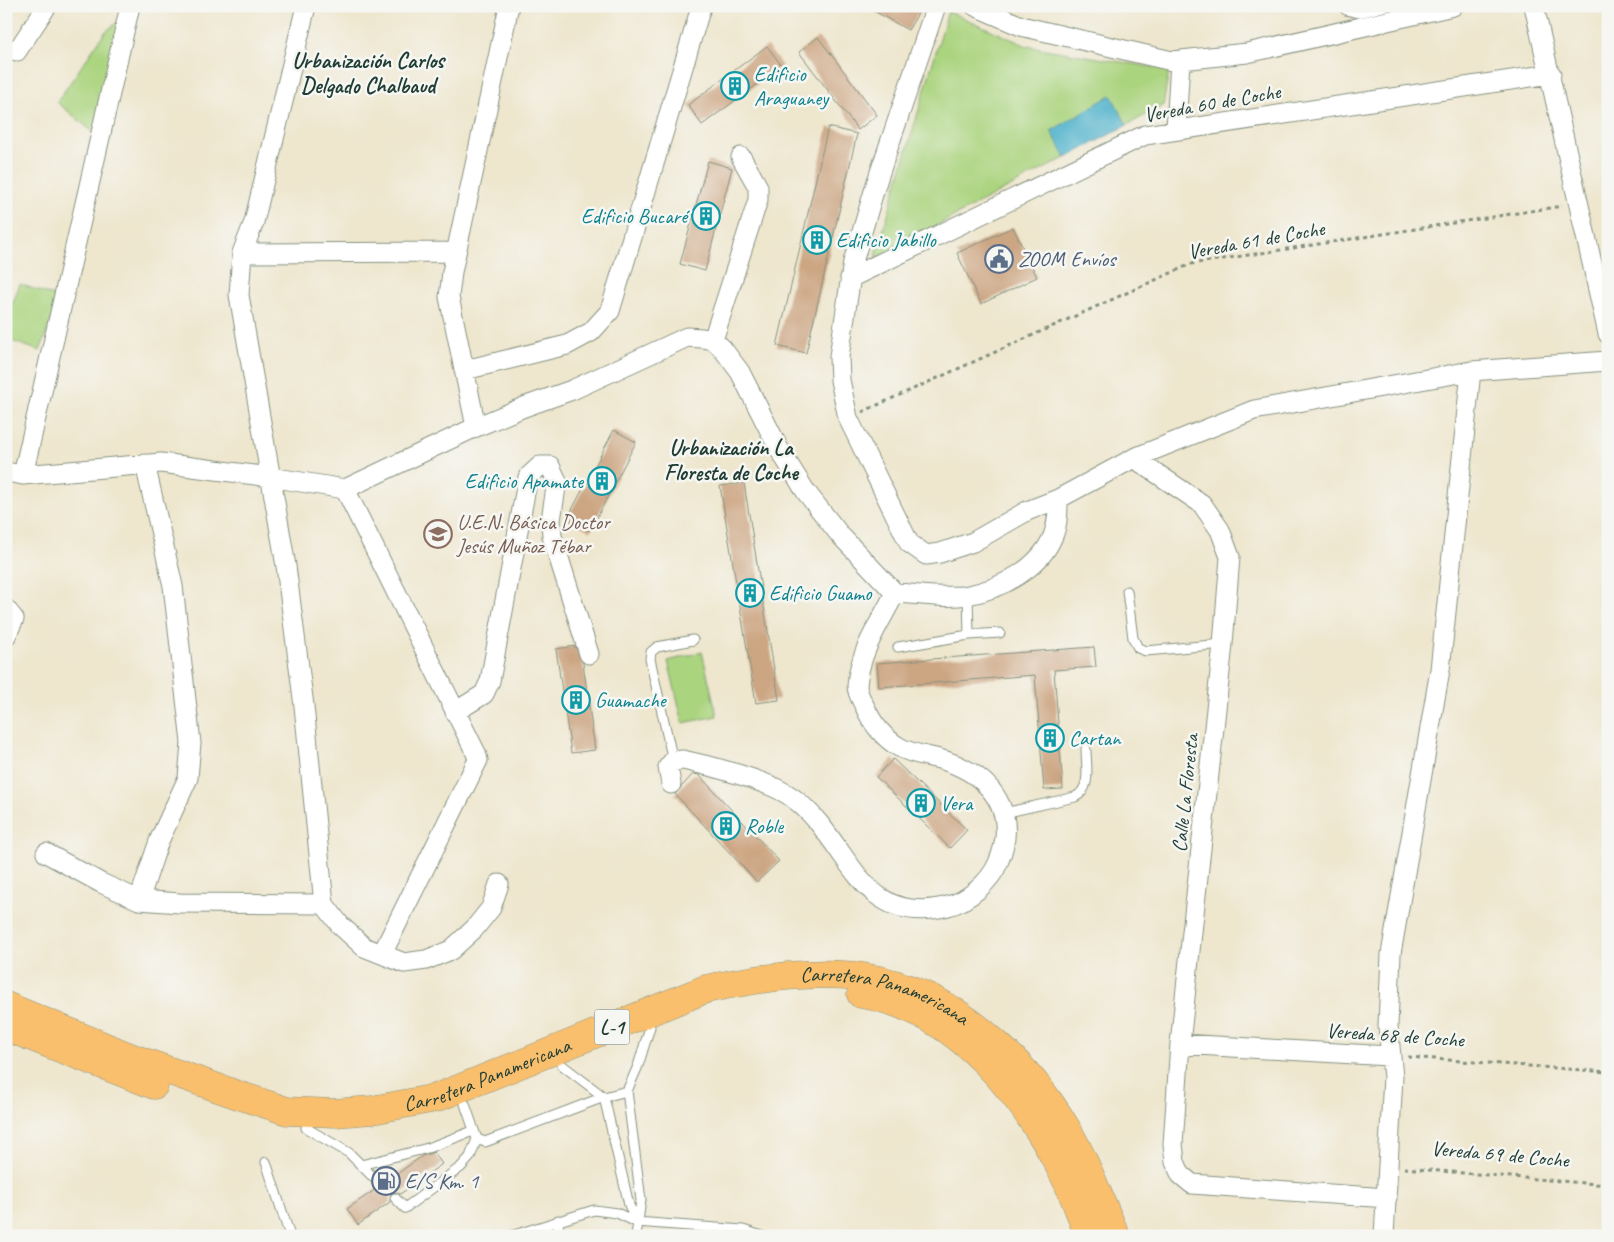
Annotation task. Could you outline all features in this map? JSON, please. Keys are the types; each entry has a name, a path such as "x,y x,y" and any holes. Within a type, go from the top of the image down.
{"main road":[{"name":"Carretera Panamericana","path":"6,1006 130,1057 238,1096 287,1111 335,1113 380,1109 436,1098 706,989 753,979 799,975 839,975 872,978 904,985 952,1008 988,1035 1017,1061 1036,1083 1064,1124 1092,1176 1116,1236"},
{"name":"Carretera Panamericana","path":"6,1027 116,1072 225,1111 277,1127 368,1127 410,1120 465,1104 705,1005 750,996 794,992 863,994 891,1001 935,1021 968,1046 1014,1091 1040,1131 1067,1180 1089,1236"}],"street":[{"path":"6,48 17,51 47,6"},
{"path":"130,6 15,473 161,463 345,489 524,406 572,390 687,337 712,340 722,348 740,372 779,449 806,492 840,534 895,592 946,596 968,595 993,587 1030,568 1053,537 1057,523 1058,499"},
{"path":"306,6 254,222 242,253 239,295 286,566 304,706 324,904 340,925 364,947 404,962 426,960 451,950 474,929 491,908 499,884"},
{"path":"476,428 466,370 449,297 456,252 509,6"},
{"path":"936,6 877,181 850,278 839,357 840,380 848,418 909,544 926,555 940,553 972,542 1027,511 1058,499 1134,458 1254,410 1471,371 1608,360"},
{"path":"975,6 1021,26 1172,61 1247,53 1453,6"},
{"path":"1534,6 1551,74 1608,334"},
{"path":"466,370 567,345 591,332 610,311 701,7"},
{"path":"1176,129 1180,60"},
{"name":"Vereda 60 de Coche","path":"850,278 1145,135 1551,74"},
{"path":"712,340 758,200 758,188 740,156"},
{"path":"242,253 456,252"},
{"path":"1384,1236 1393,1077 1388,1026 1391,954 1440,670 1471,371"},
{"name":"Calle La Floresta","path":"1134,458 1202,504 1220,530 1230,557 1223,644 1180,1044 1173,1144 1175,1162 1181,1175 1192,1184 1387,1198"},
{"path":"139,900 158,841 188,778 191,743 173,586 145,464"},
{"path":"455,712 484,694 490,681 528,477 540,466 550,466 557,481 552,536 589,654"},
{"path":"345,489 399,594 478,760 382,954"},
{"path":"671,784 668,766 673,761 683,760 700,763 770,786 791,796 816,818 866,886 881,900 897,907 913,910 932,910 952,904 970,895 984,883 996,869 1006,834 1004,813 997,797 968,770 946,761 899,747 883,734 867,712 857,688 865,649 895,592"},
{"path":"6,609 14,619 6,636"},
{"path":"46,853 101,883 139,900 180,903 324,904"},
{"name":"Vereda 68 de Coche","path":"1180,1044 1390,1056"}],"lane":[{"path":"1343,6 1346,10 1360,12 1388,6"},
{"path":"1126,591 1134,638 1138,648 1146,651 1223,644"},
{"path":"968,595 969,635"},
{"path":"898,647 969,635 1000,633"},
{"path":"673,761 652,667 651,652 657,647 693,640"},
{"path":"1004,813 1075,797 1083,793 1086,787 1086,749"},
{"path":"636,1236 636,1222 641,1200 627,1091 638,1066 650,1027"},
{"path":"562,1065 604,1096 629,1205 636,1222"},
{"path":"475,1135 485,1142 604,1096 627,1091"},
{"path":"394,1198 405,1208 453,1173 470,1157 475,1135 465,1104"},
{"path":"306,1128 349,1153 381,1185"},
{"path":"361,1165 475,1135"},
{"path":"266,1162 290,1236"},
{"path":"511,1236 594,1210 617,1213 636,1222 743,1230 762,1236"},
{"path":"558,1220 559,1236"}],"path":[{"name":"Vereda 61 de Coche","path":"848,418 1191,264 1579,203"},
{"name":"Vereda 68 de Coche","path":"1390,1056 1608,1072"},
{"name":"Vereda 69 de Coche","path":"1389,1167 1608,1185"}],"green space":[{"path":"948,11 1027,46 1169,70 1163,106 875,258"},
{"path":"129,13 100,138 57,102 105,32"},
{"path":"20,284 59,298 40,351 6,339 6,321"},
{"path":"702,652 717,716 683,723 668,661"}],"water":[{"path":"1111,95 1127,125 1066,158 1051,131"}],"building":[{"path":"865,6 909,6 919,12 908,30"},
{"path":"818,37 877,115 858,130 799,52"},
{"name":"Edificio Araguaney","path":"767,46 782,66 702,125 688,105"},
{"name":"Edificio Jabillo","path":"828,127 857,134 806,353 777,346"},
{"name":"Edificio Bucaré","path":"708,161 732,168 705,271 680,264"},
{"path":"1013,227 1037,277 981,304 957,253"},
{"name":"Edificio Apamate","path":"614,430 636,442 590,531 567,519"},
{"name":"Edificio Guamo","path":"744,483 779,700 756,703 720,486"},
{"name":"Guamache","path":"575,646 583,663 595,750 571,753 556,649"},
{"name":"Cartan","path":"1094,647 1096,667 1054,670 1063,789 1044,790 1035,675 879,687 877,663"},
{"name":"Vera","path":"893,759 967,830 950,848 876,777"},
{"name":"Roble","path":"693,774 699,775 779,861 757,882 675,794"},
{"path":"434,1152 442,1164 400,1194 396,1192 391,1193 390,1202 358,1225 347,1209 376,1189 380,1191 385,1190 386,1182 422,1156"}],"place":[{"name":"Edificio Araguaney","path":"735,86"},
{"name":"Edificio Bucaré","path":"706,216"},
{"name":"Edificio Jabillo","path":"817,240"},
{"name":"ZOOM Envíos","path":"999,259"},
{"name":"Edificio Apamate","path":"602,481"},
{"name":"U.E.N. Básica Doctor Jesús Muñoz Tébar","path":"438,534"},
{"name":"Edificio Guamo","path":"750,593"},
{"name":"Guamache","path":"576,700"},
{"name":"Cartan","path":"1050,738"},
{"name":"Vera","path":"921,803"},
{"name":"Roble","path":"726,826"},
{"name":"E/S Km. 1","path":"386,1181"}],"district":[{"name":"Urbanización Carlos Delgado Chalbaud","path":"368,74"},
{"name":"Urbanización La Floresta de Coche","path":"731,460"}]}
